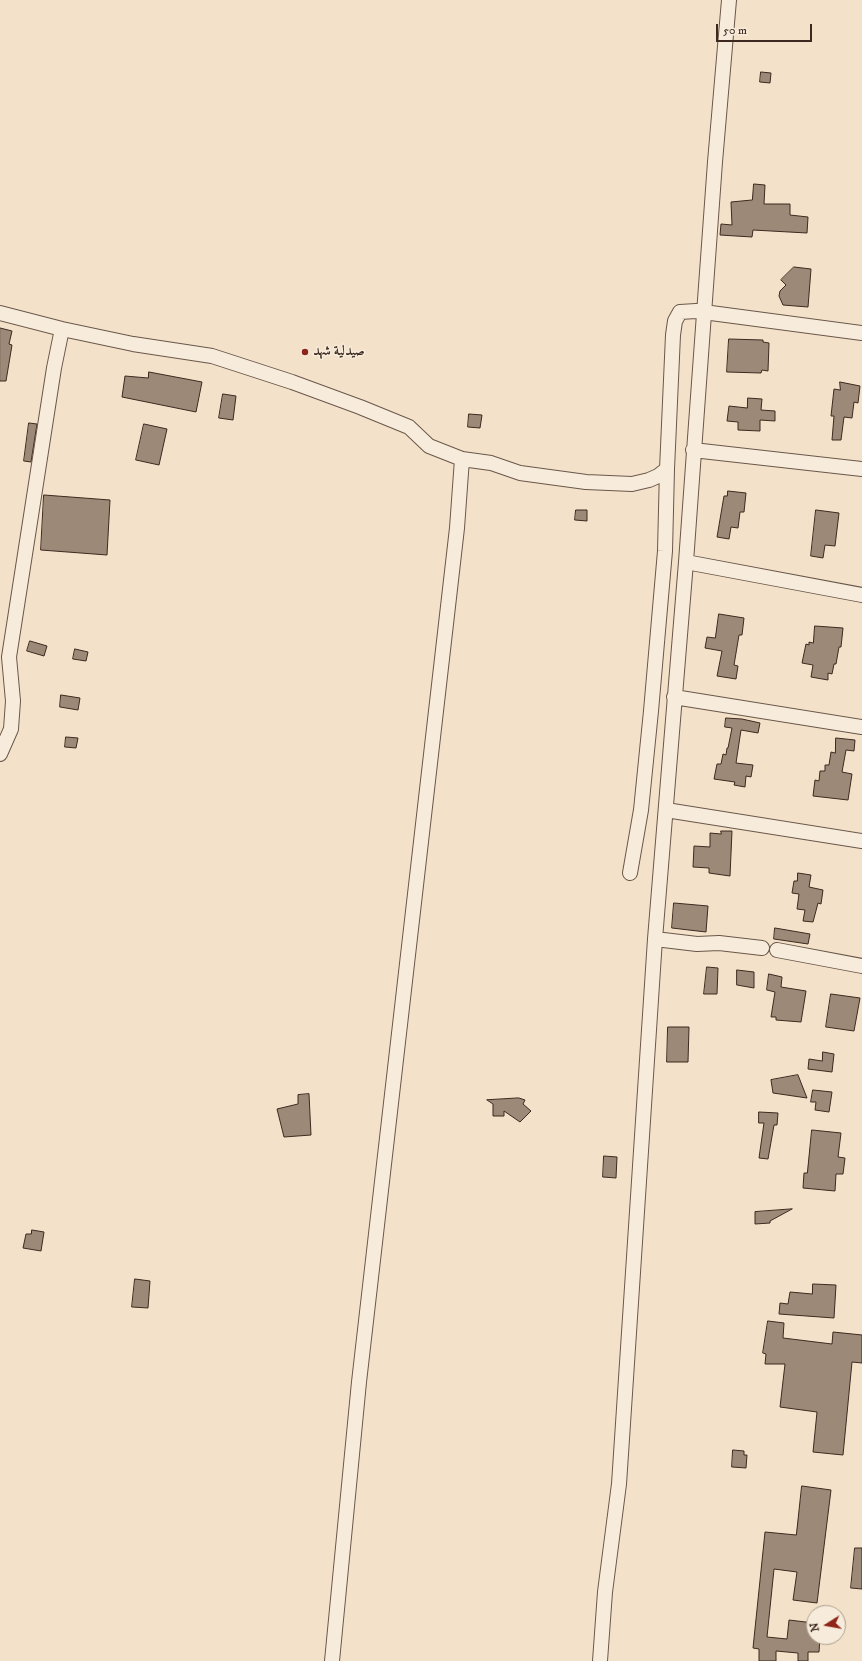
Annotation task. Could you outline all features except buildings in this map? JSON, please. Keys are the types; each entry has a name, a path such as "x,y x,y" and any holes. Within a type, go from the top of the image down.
{"street":[{"path":"600,1661 605,1592 619,1484 655,939 686,562 693,450 729,0"},
{"path":"630,873 641,810 665,551 667,469 675,321 680,312 696,311 862,333"},
{"path":"0,313 62,329 133,344 212,356 292,382 409,427 429,446 462,459 491,464 520,473 586,482 632,484 649,480 658,476 667,469"},
{"path":"0,754 11,729 13,701 9,657 54,368 62,329"},
{"path":"693,450 862,470"},
{"path":"332,1661 359,1382 456,535 462,459"},
{"path":"686,562 862,595"},
{"path":"674,697 862,727"},
{"path":"666,810 862,841"},
{"path":"655,939 697,944 719,943 762,948"},
{"path":"777,950 862,966"}],"place":[{"name":"صيدلية شهد","path":"305,352"}]}
